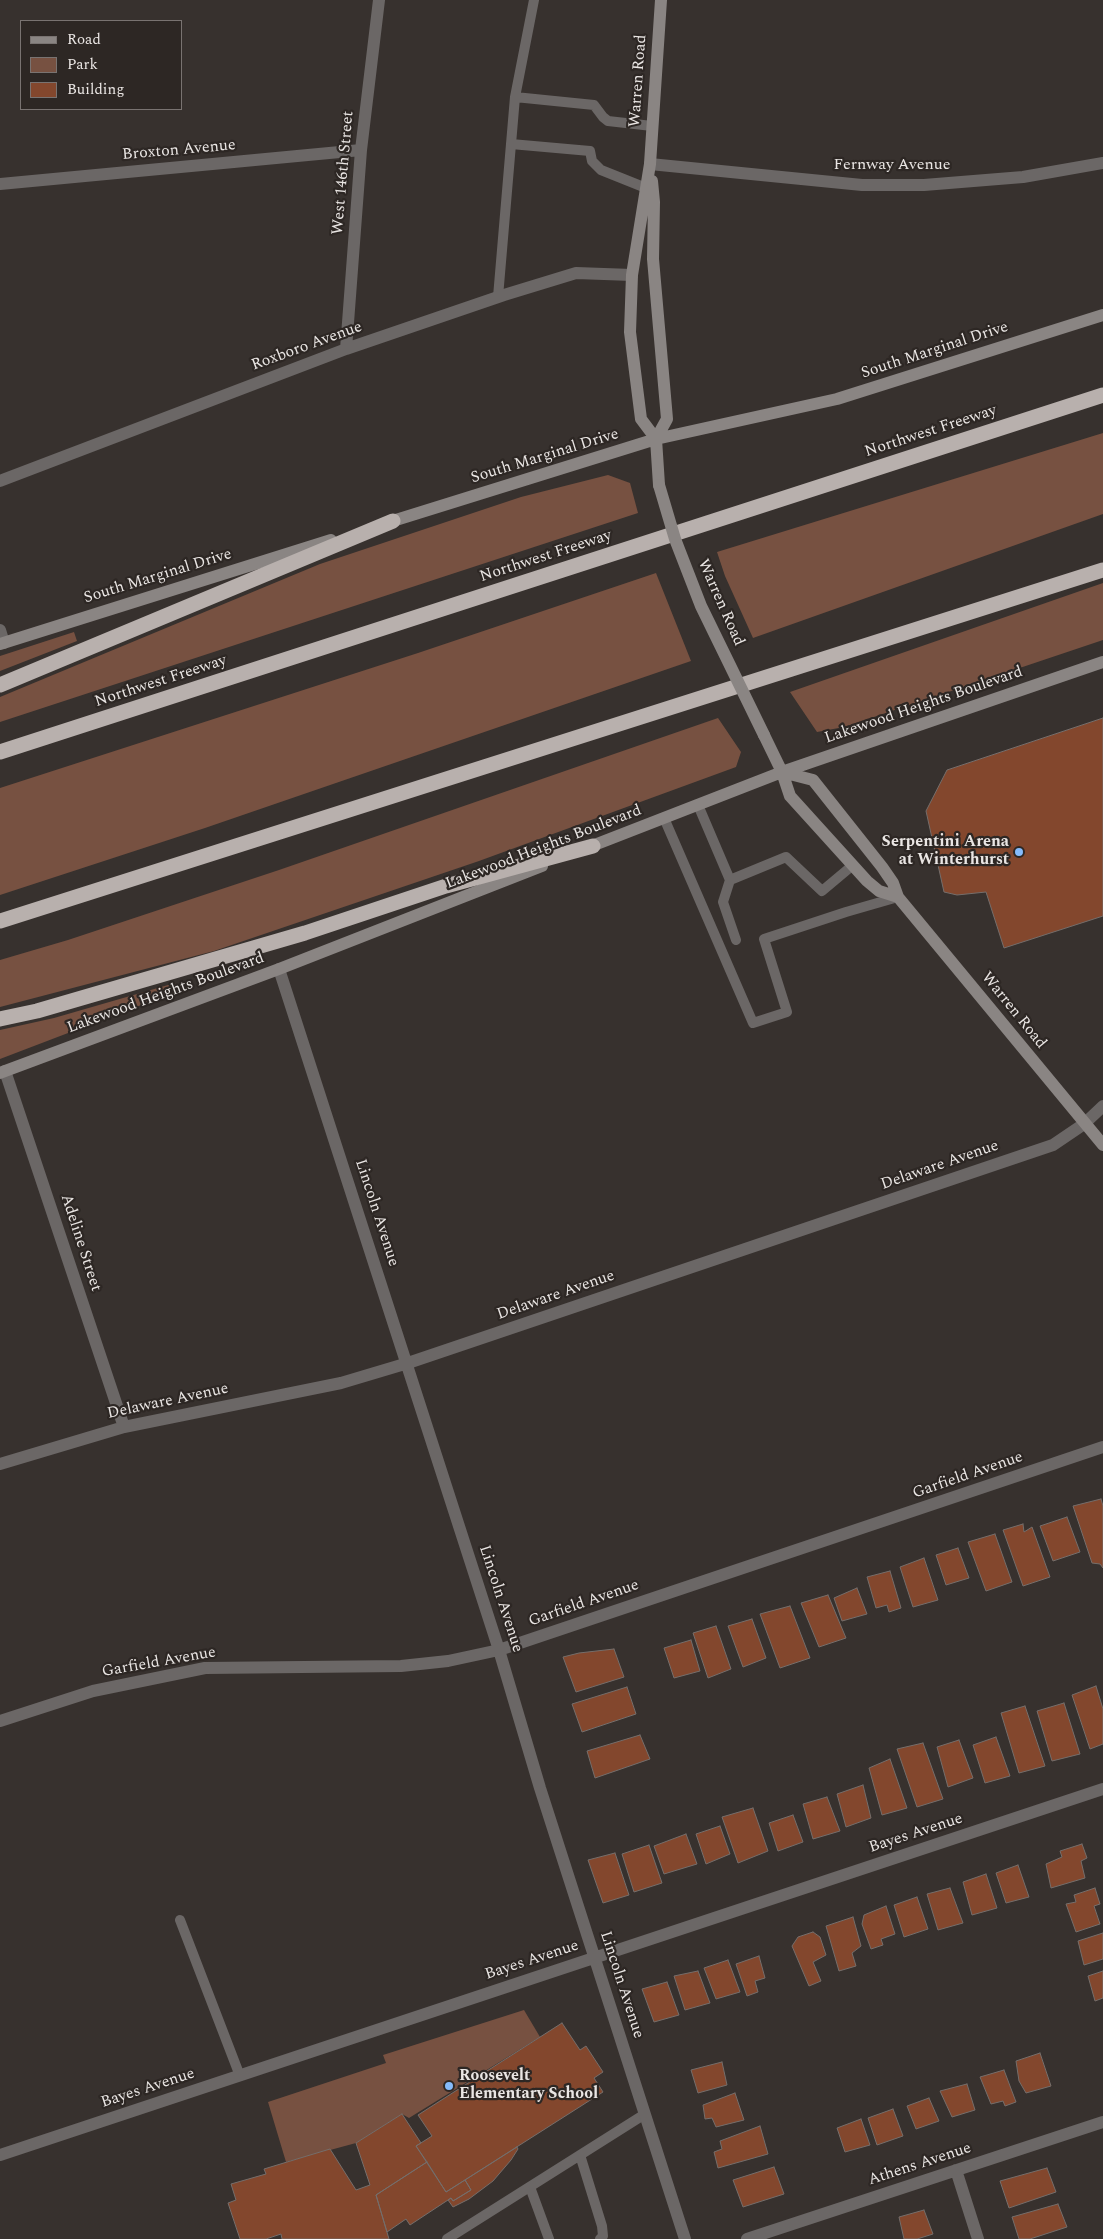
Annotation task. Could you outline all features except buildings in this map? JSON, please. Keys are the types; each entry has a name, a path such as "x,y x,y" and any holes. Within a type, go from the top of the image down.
{"highway":[{"name":"Northwest Freeway","path":"0,752 1103,395"},
{"path":"0,685 393,521"},
{"path":"0,921 1103,570"},
{"path":"0,1019 37,1012 296,936 446,886 593,846"}],"main road":[{"name":"Warren Road","path":"656,439 641,419 630,332 632,275 650,164 661,0"},
{"name":"Warren Road","path":"650,164 654,202 653,259 667,419 656,439 659,485 675,539 700,606 782,772 790,796 879,891 898,898"},
{"name":"South Marginal Drive","path":"2,643 656,439 837,399 1103,315"},
{"name":"Lakewood Heights Boulevard","path":"3,1072 279,969 782,772 1103,662"},
{"name":"Warren Road","path":"782,772 813,780 882,867 893,883 898,898 1103,1145"}],"street":[{"name":"West 146th Street","path":"346,349 361,150 378,0"},
{"name":"Broxton Avenue","path":"0,184 361,150"},
{"name":"Fernway Avenue","path":"650,164 862,185 924,185 1023,177 1103,163"},
{"name":"Roxboro Avenue","path":"0,481 346,349 498,297 576,273 632,275"},
{"path":"0,630 2,643"},
{"name":"Lincoln Avenue","path":"279,969 408,1364 499,1650 540,1788 686,2239"},
{"name":"Adeline Street","path":"3,1072 124,1427"},
{"name":"Delaware Avenue","path":"0,1464 124,1427 342,1383 408,1364 1054,1145 1084,1124 1103,1106"},
{"name":"Garfield Avenue","path":"0,1721 93,1690 204,1668 401,1666 448,1661 499,1650 1103,1447"},
{"name":"Bayes Avenue","path":"0,2155 1103,1789"},
{"name":"Athens Avenue","path":"747,2239 1103,2122"},
{"path":"956,2170 978,2239"}],"lane":[{"path":"498,297 515,97 534,0"},
{"path":"515,97 594,104 602,117 608,121 652,126"},
{"path":"511,144 590,151 592,161 601,170 646,188"},
{"path":"698,804 730,880 723,902 736,940"},
{"path":"664,818 754,1023 786,1012 764,939 846,912 898,898"},
{"path":"730,880 786,857 822,891 853,865"},
{"path":"180,1920 240,2076"},
{"path":"447,2239 645,2114"},
{"path":"580,2155 602,2226 603,2236 600,2239"},
{"path":"530,2187 549,2239"}],"green space":[{"path":"1103,433 1103,514 753,638 725,576 717,552"},
{"path":"608,475 630,483 638,513 0,722 0,697 320,564 521,497"},
{"path":"656,573 691,661 205,828 0,895 0,788 418,653"},
{"path":"1103,583 1103,640 844,727 817,732 790,692"},
{"path":"74,632 77,641 0,671 0,656"},
{"path":"718,718 741,752 736,767 479,861 214,951 0,1007 0,960 68,940 279,870"},
{"path":"175,983 178,991 0,1059 0,1030 54,1018"},
{"path":"524,2010 540,2037 409,2118 402,2114 356,2143 286,2162 268,2102 386,2063 383,2055"}],"place":[{"name":"Serpentini Arena at Winterhurst","path":"1019,852"},
{"name":"Roosevelt Elementary School","path":"449,2086"}]}
